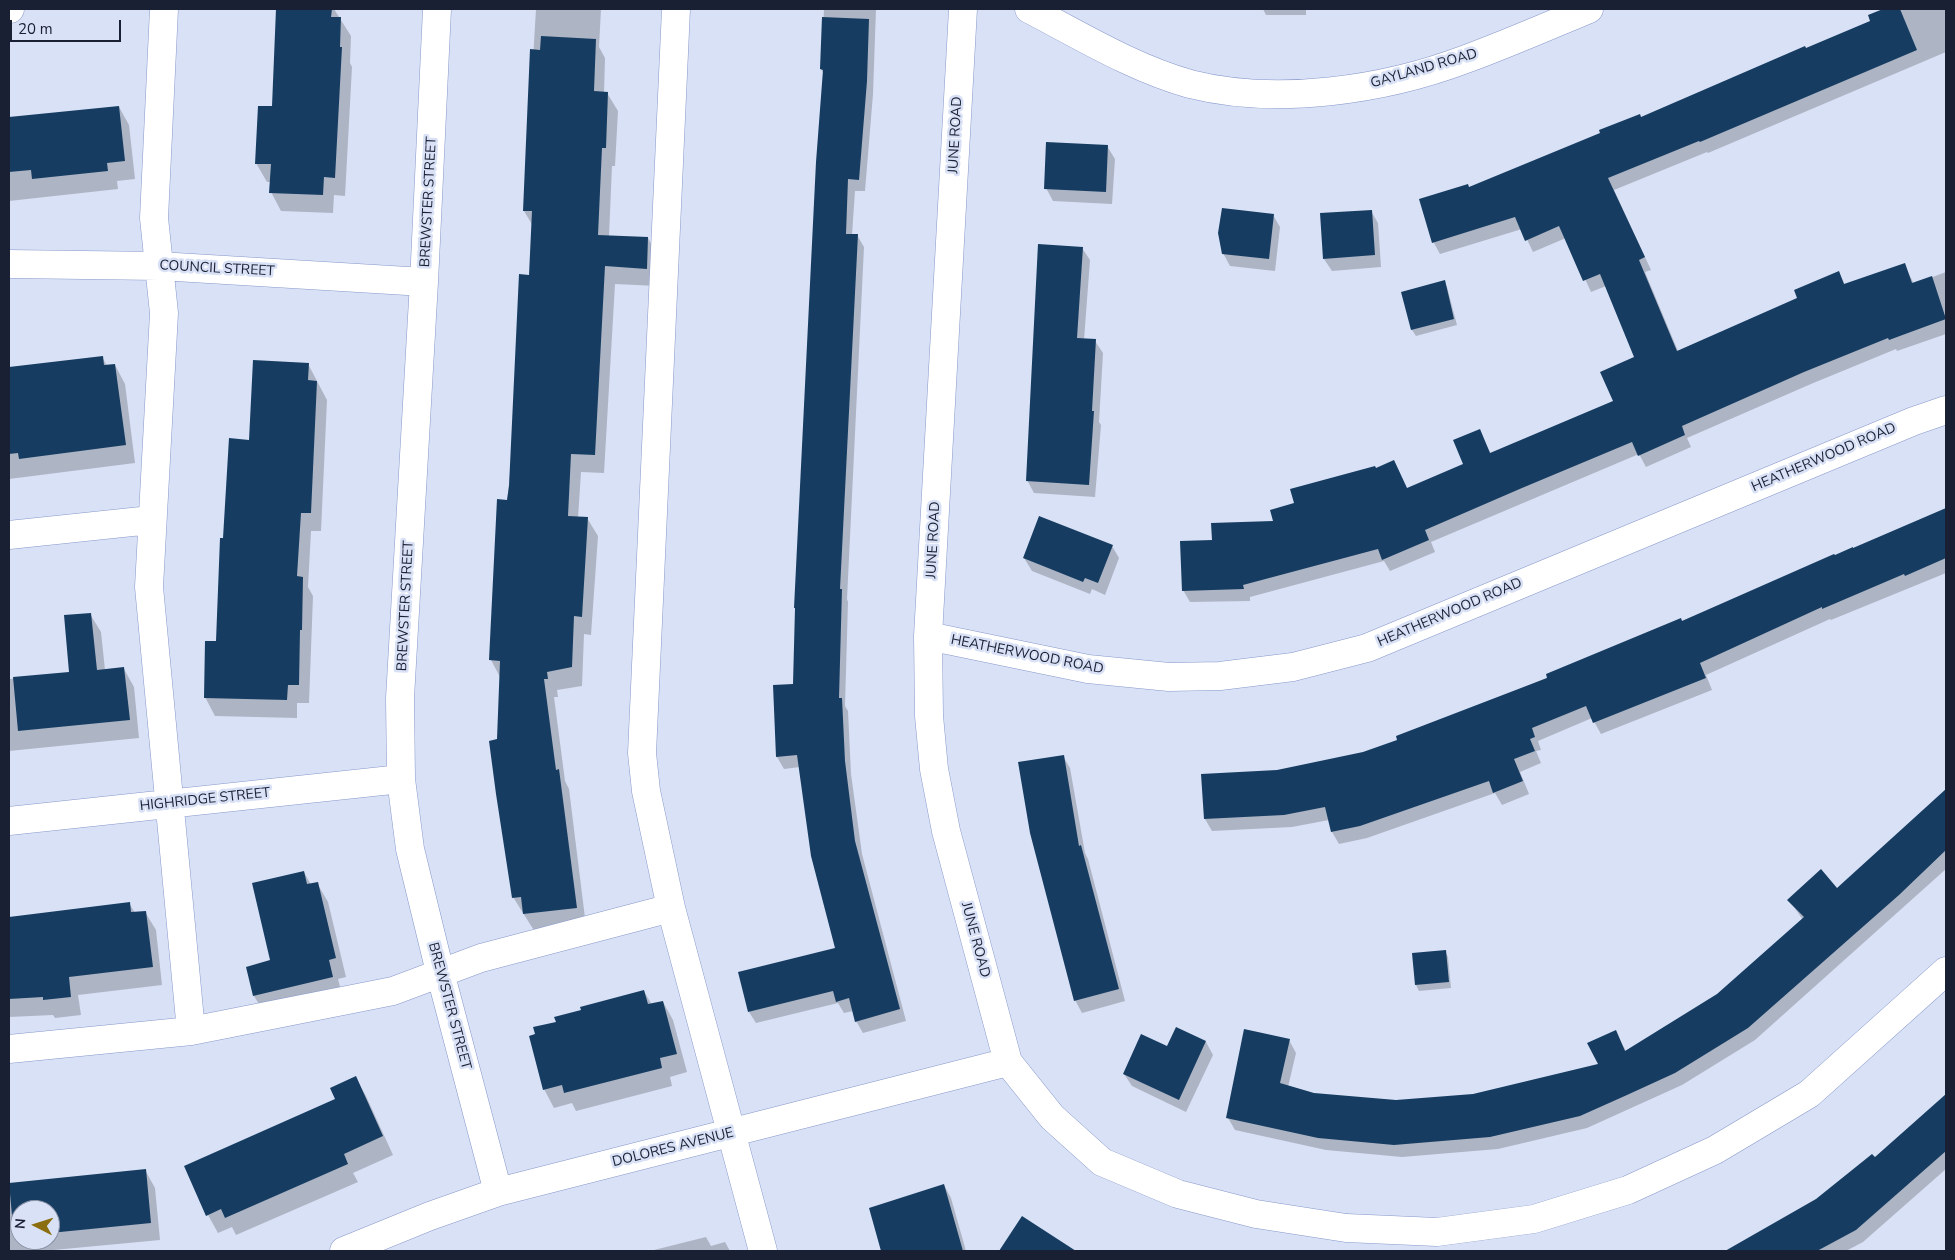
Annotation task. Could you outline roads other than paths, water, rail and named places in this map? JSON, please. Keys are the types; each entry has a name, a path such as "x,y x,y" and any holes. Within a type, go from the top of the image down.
{"street":[{"path":"164,9 154,218 164,313 151,520 149,587 168,804 191,1031"},
{"name":"BREWSTER STREET","path":"437,9 424,282 400,698 401,779 410,849 440,972 498,1192"},
{"path":"676,9 642,753 646,792 672,908 764,1251"},
{"name":"JUNE ROAD","path":"963,9 928,636 929,716 934,770 946,831 1008,1062"},
{"name":"GAYLAND ROAD","path":"1029,9 1126,60 1190,84 1253,94 1322,93 1390,82 1465,60 1589,9"},
{"name":"COUNCIL STREET","path":"9,264 159,266 424,282"},
{"name":"HEATHERWOOD ROAD","path":"928,636 1088,669 1170,677 1220,676 1293,667 1367,648 1914,420 1946,410"},
{"path":"9,535 151,520"},
{"name":"HIGHRIDGE STREET","path":"9,821 401,779"},
{"path":"9,1049 191,1031 394,991 480,958 672,908"},
{"path":"1008,1062 1052,1117 1102,1162 1178,1194 1256,1214 1346,1228 1437,1232 1534,1219 1628,1190 1715,1150 1809,1094 1946,971"},
{"name":"DOLORES AVENUE","path":"344,1251 430,1216 498,1192 1008,1062"}]}
